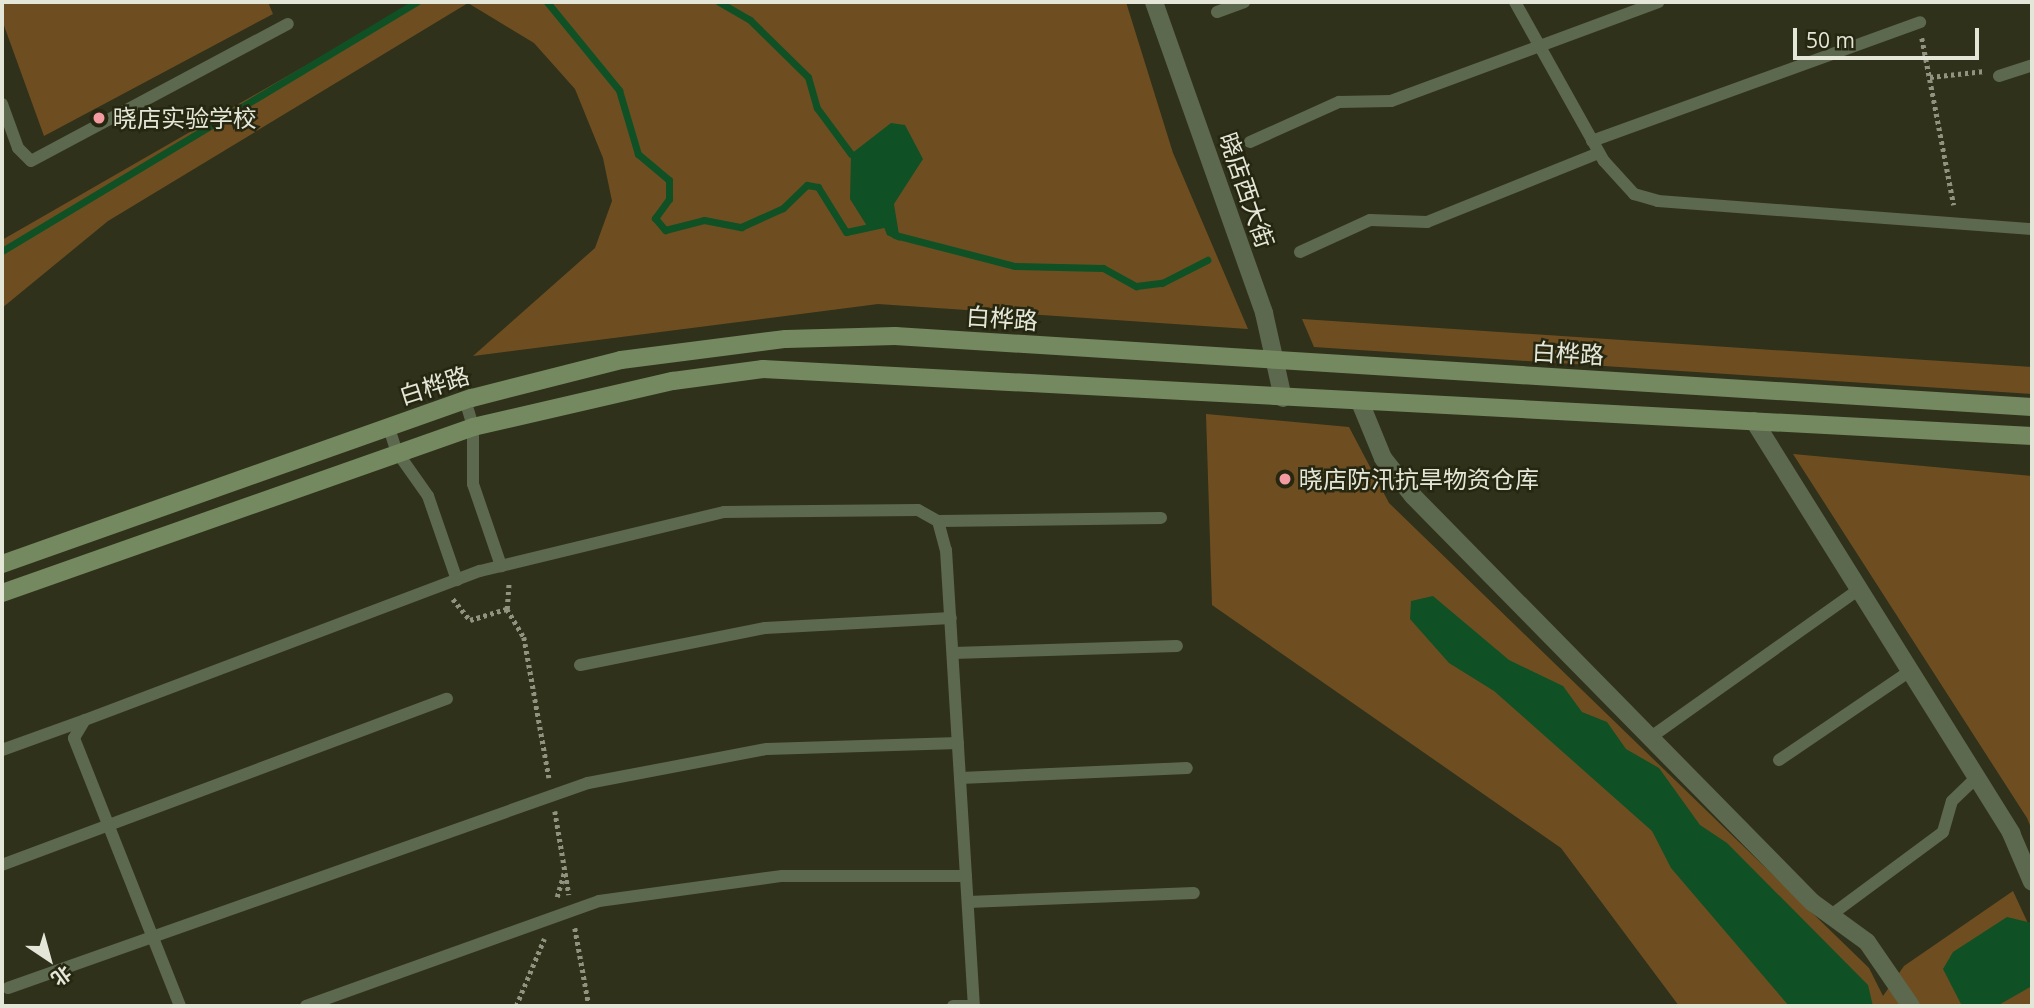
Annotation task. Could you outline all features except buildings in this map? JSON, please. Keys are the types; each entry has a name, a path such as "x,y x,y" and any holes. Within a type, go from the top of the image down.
{"street":[{"name":"晓店西大街","path":"1154,2 1275,361 1283,398"},
{"name":"白桦路","path":"2,564 388,425 466,400 621,360 786,339 895,336 2032,407"},
{"path":"2,593 473,427 660,383 763,369 2032,436"},
{"path":"1360,402 1383,457 1413,496 1830,915 1867,942 1911,1006"},
{"path":"1754,421 1976,778 2032,882"}],"lane":[{"path":"1217,12 1244,2"},
{"path":"1515,2 1599,153 1634,194 1658,201 2032,229"},
{"path":"1250,142 1339,102 1391,101 1658,2"},
{"path":"1592,141 1920,22"},
{"path":"2,104 18,148 31,161 288,24"},
{"path":"1999,76 2032,65"},
{"path":"1300,252 1370,220 1427,222 1599,153"},
{"path":"466,400 473,427 472,484 506,565"},
{"path":"388,425 397,453 428,496 457,580"},
{"path":"2,750 457,580 506,565 723,512 918,510 938,521 1161,519"},
{"path":"938,521 951,618 974,1006 953,1006"},
{"path":"1651,737 1859,589"},
{"path":"580,665 765,628 951,618"},
{"path":"953,653 1177,646"},
{"path":"1779,760 1910,671"},
{"path":"2,865 447,699"},
{"path":"85,720 75,738 180,1006"},
{"path":"8,988 588,783 767,750 958,743"},
{"path":"960,778 1187,768"},
{"path":"1830,915 1944,832 1952,801 1976,778"},
{"path":"306,1006 599,901 782,876 966,876"},
{"path":"968,902 1194,893"}],"path":[{"path":"1920,22 1958,224"},
{"path":"1930,77 1982,70 1999,76"},
{"path":"443,585 470,620 507,609 506,565"}],"shaded area":[{"path":"2,2 268,2 273,14 44,136 2,20"},
{"path":"416,2 1126,2 1173,153 1248,329 878,304 473,356 595,248 612,201 603,158 575,89 534,43 468,3 108,221 2,308 2,240"},
{"path":"891,123 905,125 923,159 894,204 900,241 887,235 882,222 867,226 850,199 851,154"},
{"path":"1302,319 2032,367 2032,394 1314,347"},
{"path":"1206,414 1349,427 1389,503 1869,968 1883,996 1904,966 2013,891 2032,932 2032,1006 1679,1006 1561,848 1212,605"},
{"path":"1793,454 2032,476 2032,830 2027,818"},
{"path":"1433,596 1509,660 1563,686 1582,712 1607,722 1626,749 1659,768 1700,825 1727,843 1868,985 1873,1006 1789,1006 1671,868 1652,831 1494,691 1449,663 1410,619 1411,601"},
{"path":"2007,917 2032,923 2032,986 1997,1006 1962,1006 1943,969 1953,952"}],"waterway":[{"path":"2,251 417,2"},
{"path":"547,2 619,90 638,154 669,180 669,199 655,218 665,230 704,220 741,227 783,208 807,185 818,187 846,232 884,224"},
{"path":"719,2 750,20 808,77 817,108 851,154"},
{"path":"895,235 1015,266 1103,268 1136,286 1162,283 1207,260"}],"place":[{"name":"晓店实验学校","path":"99,118"},
{"name":"晓店防汛抗旱物资仓库","path":"1285,479"}]}
